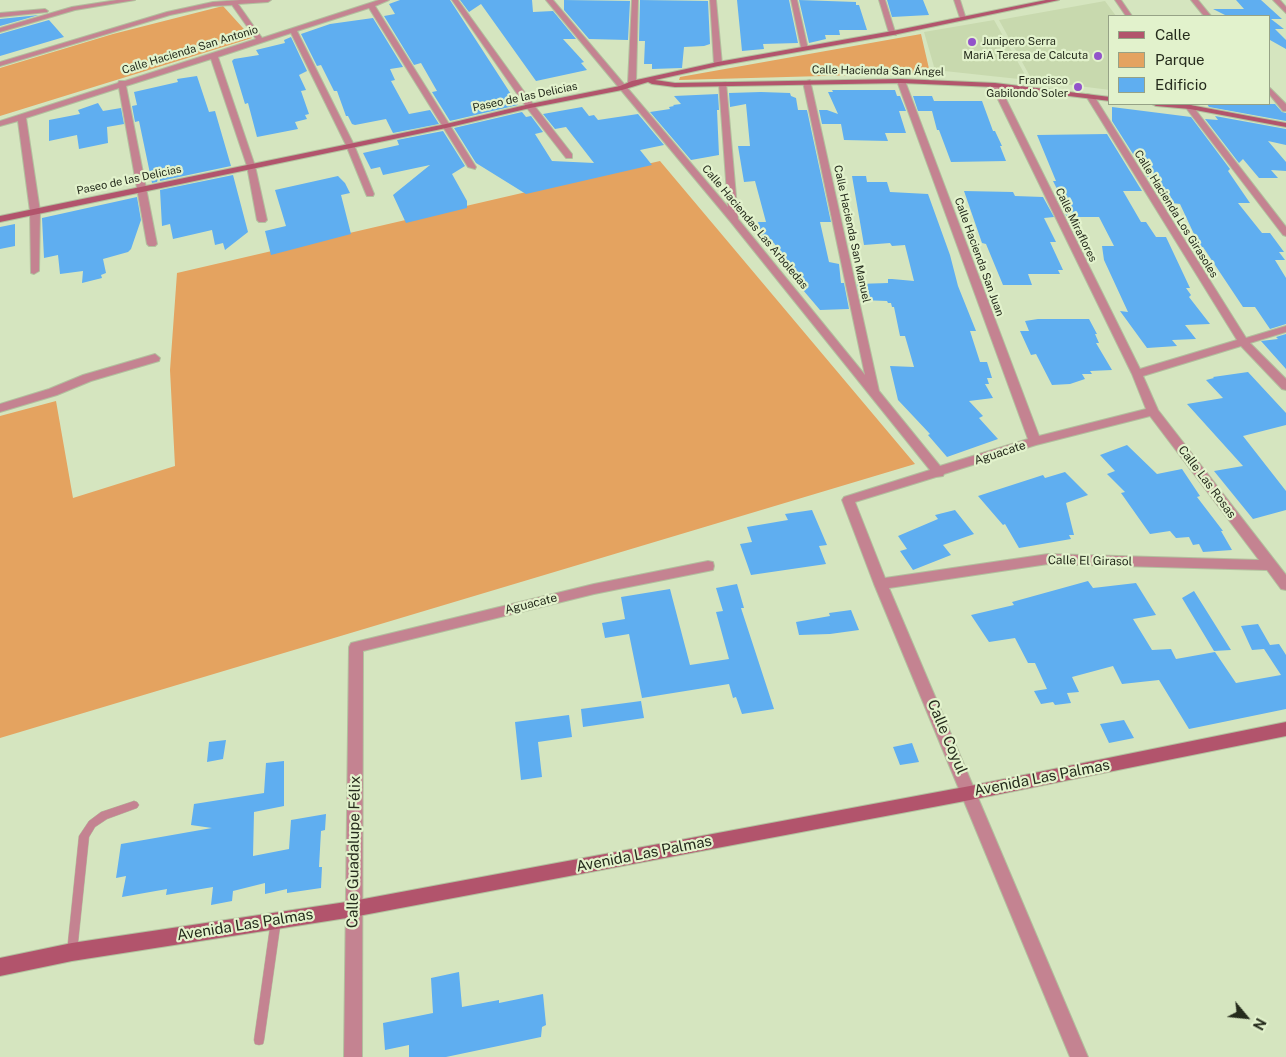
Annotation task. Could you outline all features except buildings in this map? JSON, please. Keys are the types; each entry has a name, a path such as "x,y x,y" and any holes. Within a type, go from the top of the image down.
{"street":[{"path":"0,15 132,0"},
{"path":"0,64 169,13 213,4 268,0"},
{"name":"Calle Hacienda San Antonio","path":"0,124 122,83 386,0"},
{"path":"455,0 530,106 569,156"},
{"name":"Calle Haciendas Las Arboledas","path":"549,0 733,219 939,473"},
{"path":"559,13 561,0"},
{"path":"632,83 635,0"},
{"path":"713,0 718,64"},
{"path":"794,0 804,47"},
{"path":"882,0 893,33"},
{"path":"957,0 964,18"},
{"name":"Paseo de las Delicias","path":"0,219 446,126 530,106 622,88 632,83 718,64 804,47 893,33 1039,1 1056,0"},
{"path":"1118,0 1128,15"},
{"path":"1194,0 1207,15"},
{"path":"1276,0 1286,11"},
{"path":"234,3 260,40"},
{"path":"371,5 472,167"},
{"path":"0,30 74,8"},
{"path":"293,29 350,145 370,194"},
{"path":"213,54 252,166 262,220"},
{"name":"Calle Hacienda San Ángel","path":"645,81 675,85 901,81 995,85 1108,98"},
{"name":"Calle Hacienda San Juan","path":"901,81 1034,441"},
{"name":"Calle Hacienda San Manuel","path":"807,82 874,391"},
{"path":"122,83 152,244"},
{"path":"724,84 733,219"},
{"name":"Calle Miraflores","path":"995,85 1137,374"},
{"path":"1271,91 1286,109"},
{"name":"Calle Hacienda Los Girasoles","path":"1090,96 1244,343 1286,386"},
{"path":"1172,105 1188,106 1286,125"},
{"path":"1188,106 1286,233"},
{"path":"22,117 35,211 34,270"},
{"path":"1137,374 1286,329"},
{"path":"0,408 53,392 87,378 155,358"},
{"name":"Calle Las Rosas","path":"1137,374 1152,411 1286,585"},
{"name":"Aguacate","path":"848,500 939,473 1034,441 1152,411"},
{"name":"Calle Coyul","path":"848,500 881,584 1079,1057"},
{"name":"Calle El Girasol","path":"881,584 1048,559 1270,565"},
{"name":"Aguacate","path":"356,647 594,589 708,566"},
{"name":"Calle Guadalupe Félix","path":"353,1057 356,647"},
{"name":"Avenida Las Palmas","path":"0,967 72,952 353,909 970,793 1286,729"}],"lane":[{"path":"72,952 84,836 92,824 104,815 134,805"},
{"path":"259,1040 276,920"}],"shaded area":[{"path":"1105,1 1115,15 1108,15 1108,90 1032,80 999,20"},
{"path":"994,20 1028,80 935,70 924,32"}],"green space":[{"path":"223,6 252,38 0,116 0,68 113,34"},
{"path":"921,34 930,73 679,80 680,77"},
{"path":"660,161 915,464 0,738 0,416 56,401 73,498 175,466 170,370 177,273"}],"place":[{"name":"Junipero Serra","path":"972,42"},
{"name":"MariA Teresa de Calcuta","path":"1098,56"},
{"name":"Francisco Gabilondo Soler","path":"1078,87"}]}
